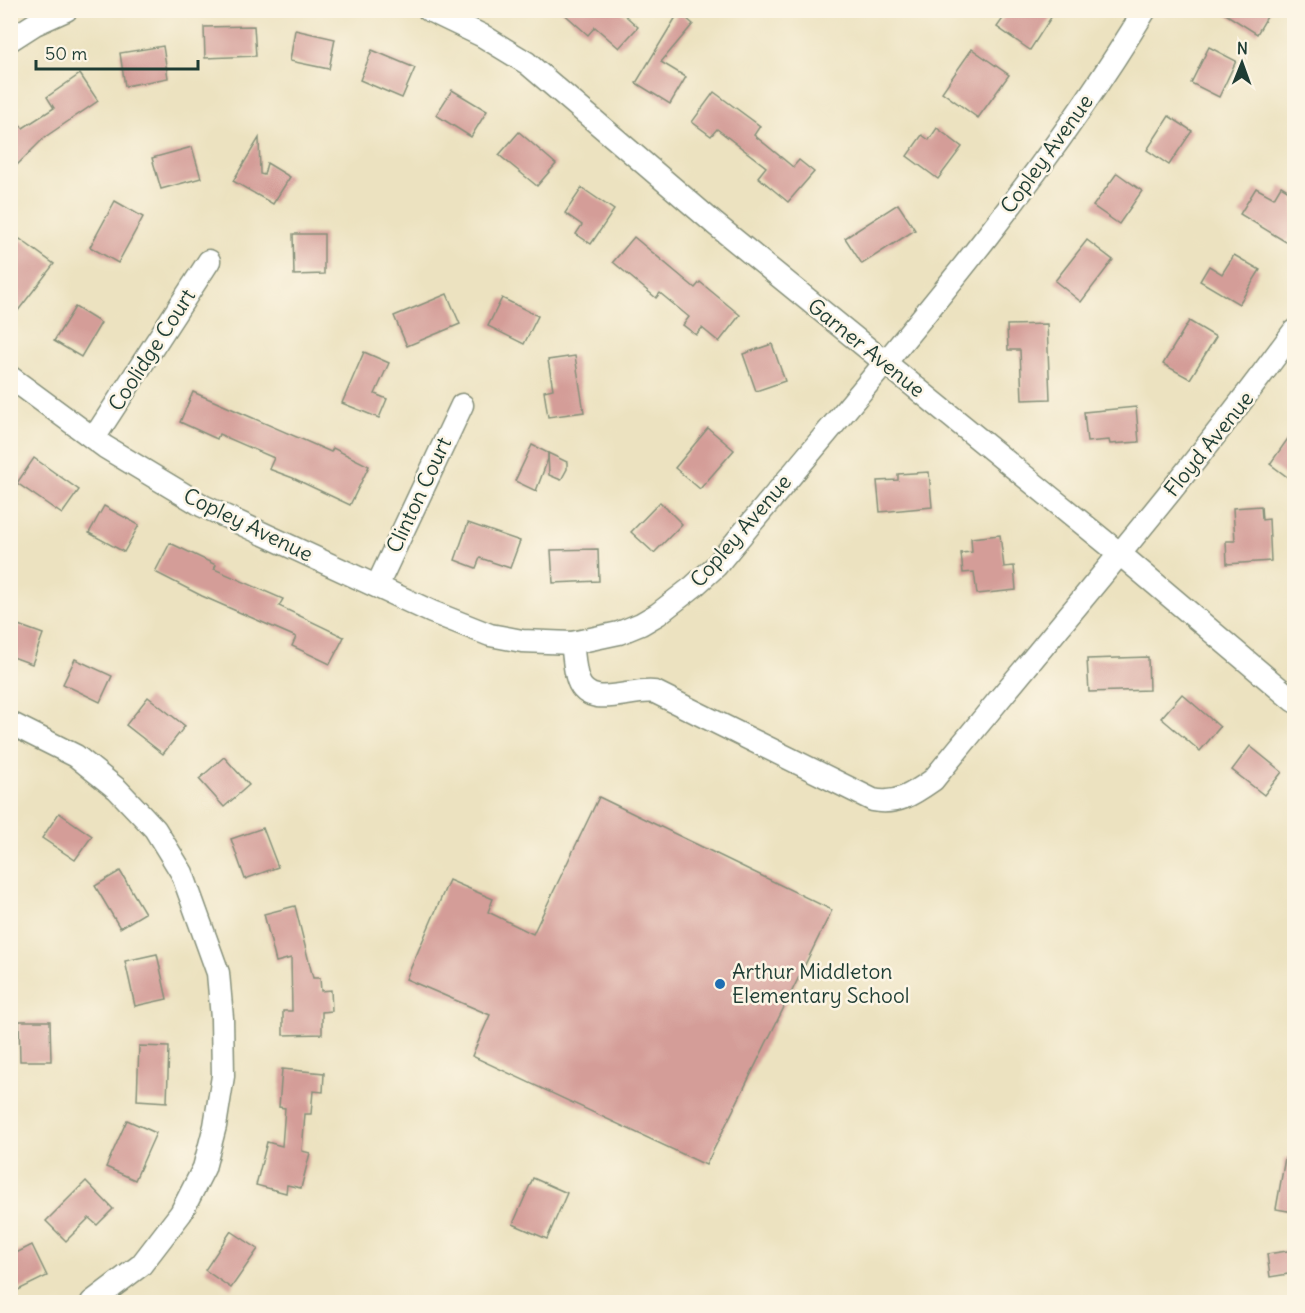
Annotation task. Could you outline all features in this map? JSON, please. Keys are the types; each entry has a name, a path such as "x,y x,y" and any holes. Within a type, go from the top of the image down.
{"street":[{"path":"10,40 35,24 66,10"},
{"name":"Garner Avenue","path":"429,10 483,36 527,63 683,197 884,364 1120,554 1294,701"},
{"name":"Copley Avenue","path":"10,377 105,447 202,506 432,612 490,635 522,641 572,643 610,636 641,624 694,586 716,566 884,364 1022,192 1109,68 1145,10"},
{"name":"Coolidge Court","path":"94,438 209,261"},
{"name":"Floyd Avenue","path":"572,643 579,683 587,693 600,698 645,691 655,692 873,800 896,801 933,780 1245,399 1294,331"},
{"name":"Clinton Court","path":"377,586 462,405"},
{"path":"10,723 76,756 117,789 154,830 182,873 218,973 222,1018 223,1076 215,1126 204,1168 181,1213 141,1265 92,1302"}],"building":[{"path":"560,10 619,10 638,27 619,48 595,27 588,35"},
{"path":"1009,10 1044,10 1052,16 1030,50 997,27"},
{"path":"1219,10 1271,10 1257,34"},
{"path":"679,12 693,24 661,62 686,77 670,104 636,83"},
{"path":"254,26 256,56 205,58 204,27"},
{"path":"295,30 335,39 329,69 290,61"},
{"path":"163,46 168,78 125,86 120,53"},
{"path":"1209,47 1236,61 1219,97 1191,83"},
{"path":"972,49 1009,75 978,118 942,92"},
{"path":"372,50 415,68 402,98 360,80"},
{"path":"80,74 98,101 45,137 10,172 10,117 23,128 54,108 47,97"},
{"path":"452,90 487,111 471,137 436,115"},
{"path":"714,92 760,126 754,135 793,167 799,160 814,172 788,202 758,177 766,167 717,129 711,136 692,122"},
{"path":"1169,116 1192,131 1169,165 1147,150"},
{"path":"937,128 962,147 938,179 907,156 922,135 929,140"},
{"path":"519,132 556,164 537,186 499,155"},
{"path":"259,138 260,174 264,175 267,163 290,177 273,204 233,181"},
{"path":"192,147 201,178 161,189 152,158"},
{"path":"1117,173 1142,191 1119,224 1093,206"},
{"path":"1281,186 1294,194 1294,228 1286,242 1240,214 1256,188 1274,198"},
{"path":"582,188 614,210 591,244 576,234 582,225 565,213"},
{"path":"115,201 143,217 118,263 90,247"},
{"path":"898,204 915,230 862,264 845,238"},
{"path":"293,234 324,234 324,274 294,275"},
{"path":"634,237 695,288 700,282 740,315 719,342 702,328 696,335 683,325 689,317 660,293 656,298 613,262"},
{"path":"20,239 54,264 10,321 10,251"},
{"path":"1087,240 1113,260 1081,302 1055,281"},
{"path":"1234,255 1260,270 1239,304 1200,281 1209,266 1222,274"},
{"path":"447,294 460,324 407,346 394,316"},
{"path":"502,298 538,316 524,344 488,326"},
{"path":"75,307 101,323 81,357 54,341"},
{"path":"1189,321 1216,337 1190,379 1163,364"},
{"path":"1047,324 1050,399 1022,400 1020,350 1008,350 1007,325"},
{"path":"772,344 785,381 756,391 743,354"},
{"path":"364,352 389,363 375,394 387,399 379,418 342,403"},
{"path":"575,356 584,412 548,417 544,391 553,389 548,360"},
{"path":"193,392 331,452 333,448 369,466 350,505 269,469 274,458 219,434 217,439 180,422"},
{"path":"1136,407 1139,442 1110,444 1109,440 1087,442 1084,412"},
{"path":"708,428 734,450 700,489 675,468"},
{"path":"1294,430 1294,482 1270,464"},
{"path":"532,445 548,453 548,459 536,491 515,481"},
{"path":"548,453 567,462 567,469 561,480 549,475"},
{"path":"34,458 79,490 62,514 17,483"},
{"path":"929,472 932,507 880,512 877,481 898,480 898,474"},
{"path":"660,502 682,524 654,553 631,532"},
{"path":"104,506 139,525 124,552 89,533"},
{"path":"1261,506 1262,520 1269,519 1271,561 1227,564 1226,541 1235,541 1233,508"},
{"path":"468,523 520,541 510,568 480,558 476,568 455,560"},
{"path":"1000,535 1004,567 1014,566 1016,590 977,594 974,572 963,573 961,553 972,552 971,538"},
{"path":"170,543 216,565 214,569 283,599 279,606 344,637 330,664 292,646 296,637 202,596 155,572"},
{"path":"598,549 599,581 553,583 551,550"},
{"path":"10,622 43,634 32,664 10,656"},
{"path":"1148,657 1149,690 1089,692 1087,659"},
{"path":"75,659 112,676 100,702 63,684"},
{"path":"1182,694 1220,727 1200,751 1161,718"},
{"path":"148,697 185,726 163,754 126,725"},
{"path":"1250,746 1282,772 1264,795 1232,770"},
{"path":"224,757 249,785 224,807 199,779"},
{"path":"599,797 832,910 706,1165 472,1056 490,1015 406,979 449,880 493,899 488,912 533,934"},
{"path":"59,813 92,836 75,860 42,838"},
{"path":"263,828 278,867 245,879 231,839"},
{"path":"120,871 145,913 120,928 95,886"},
{"path":"295,906 313,978 320,978 321,991 331,990 332,1011 322,1012 322,1034 283,1035 283,1011 292,1011 291,958 276,962 264,914"},
{"path":"157,954 167,999 135,1006 125,961"},
{"path":"19,1021 50,1021 51,1061 20,1061"},
{"path":"139,1046 169,1047 167,1102 137,1100"},
{"path":"282,1069 324,1073 323,1092 313,1091 311,1114 305,1114 302,1151 310,1153 301,1188 287,1185 286,1193 256,1185 267,1142 282,1146 285,1108 279,1107"},
{"path":"127,1120 156,1133 135,1180 106,1167"},
{"path":"1285,1158 1294,1158 1294,1212 1276,1209"},
{"path":"533,1178 567,1193 547,1239 513,1224"},
{"path":"86,1181 113,1209 97,1225 89,1218 66,1241 46,1221"},
{"path":"231,1231 258,1249 231,1288 205,1270"},
{"path":"32,1245 47,1276 10,1294 10,1256"},
{"path":"1294,1250 1294,1273 1270,1277 1267,1254"}],"place":[{"name":"Arthur Middleton Elementary School","path":"720,984"}]}
